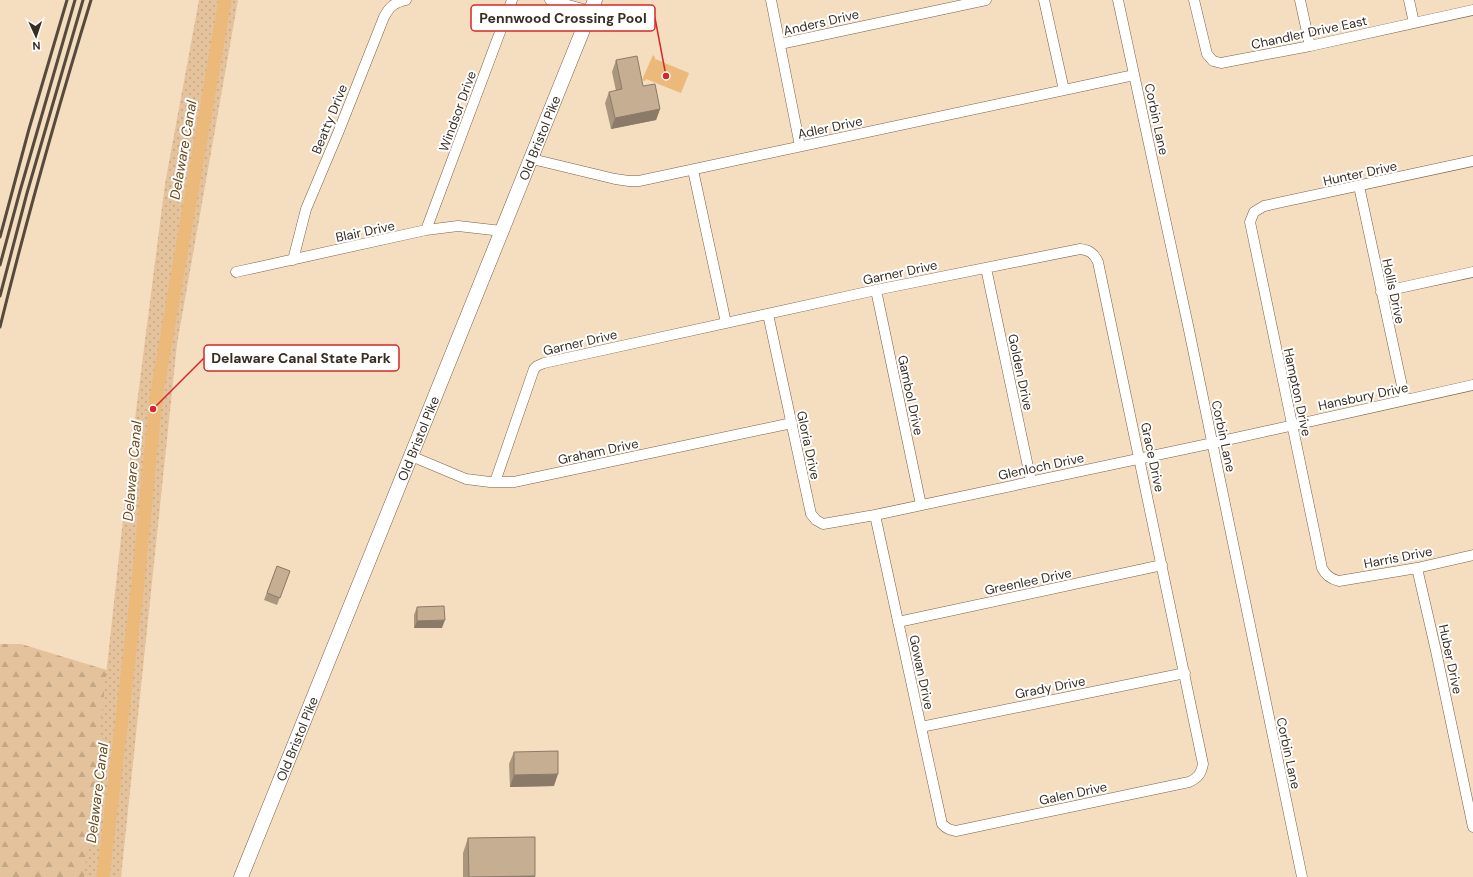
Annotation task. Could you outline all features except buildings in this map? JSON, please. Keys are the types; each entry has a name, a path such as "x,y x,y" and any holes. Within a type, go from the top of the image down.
{"main road":[{"name":"Old Bristol Pike","path":"241,877 593,6"}],"street":[{"name":"Beatty Drive","path":"293,260 306,209 384,17 388,8 394,3 406,0"},
{"name":"Windsor Drive","path":"426,230 512,0"},
{"path":"550,0 593,6"},
{"path":"771,0 800,146"},
{"name":"Anders Drive","path":"780,44 986,0"},
{"path":"1044,0 1064,90"},
{"name":"Corbin Lane","path":"1118,0 1302,877"},
{"name":"Chandler Drive East","path":"1194,0 1207,54 1216,62 1221,63 1310,46 1473,10"},
{"path":"1300,0 1310,46"},
{"path":"1409,0 1414,23"},
{"name":"Adler Drive","path":"532,159 629,182 639,181 1134,75"},
{"name":"Hunter Drive","path":"1254,212 1264,206 1473,161"},
{"path":"693,170 726,323"},
{"name":"Hollis Drive","path":"1359,186 1404,400"},
{"name":"Hampton Drive","path":"1254,212 1250,226 1322,568 1328,577"},
{"name":"Blair Drive","path":"236,272 426,230 458,226 502,231"},
{"name":"Grace Drive","path":"986,268 1080,249 1086,250 1095,256 1098,262 1185,673 1203,764 1200,775"},
{"name":"Garner Drive","path":"496,482 534,370 537,366 544,363 876,290 986,268"},
{"name":"Golden Drive","path":"986,268 1031,481"},
{"path":"1382,292 1473,272"},
{"name":"Gambol Drive","path":"876,290 921,505"},
{"name":"Gloria Drive","path":"768,314 811,514 820,523 827,524 875,515"},
{"name":"Hansbury Drive","path":"1212,443 1473,385"},
{"name":"Graham Drive","path":"411,456 466,479 514,482 792,423"},
{"name":"Glenloch Drive","path":"875,515 1212,443"},
{"name":"Gowan Drive","path":"875,515 942,824 950,830"},
{"name":"Harris Drive","path":"1328,577 1339,581 1417,568 1473,555"},
{"name":"Greenlee Drive","path":"898,622 1162,565"},
{"name":"Huber Drive","path":"1417,568 1473,826"},
{"name":"Grady Drive","path":"921,727 1185,673"},
{"name":"Galen Drive","path":"950,830 956,831 1189,782 1200,775"}],"green space":[{"path":"199,0 238,0 177,344 121,877 84,877 128,474 165,184"},
{"path":"0,644 21,644 110,671 87,877 0,877"}],"shaded area":[{"path":"653,55 655,59 689,73 681,93 646,79 645,81 642,80"}],"waterway":[{"name":"Delaware Canal","path":"103,877 137,592 156,398 225,0"}],"railway":[{"path":"0,237 29,129 67,0"},
{"path":"0,265 75,0"},
{"path":"0,296 27,193 83,0"},
{"path":"0,327 43,163 91,0"}],"place":[{"name":"Pennwood Crossing Pool","path":"666,76"},
{"name":"Delaware Canal State Park","path":"153,409"}]}
